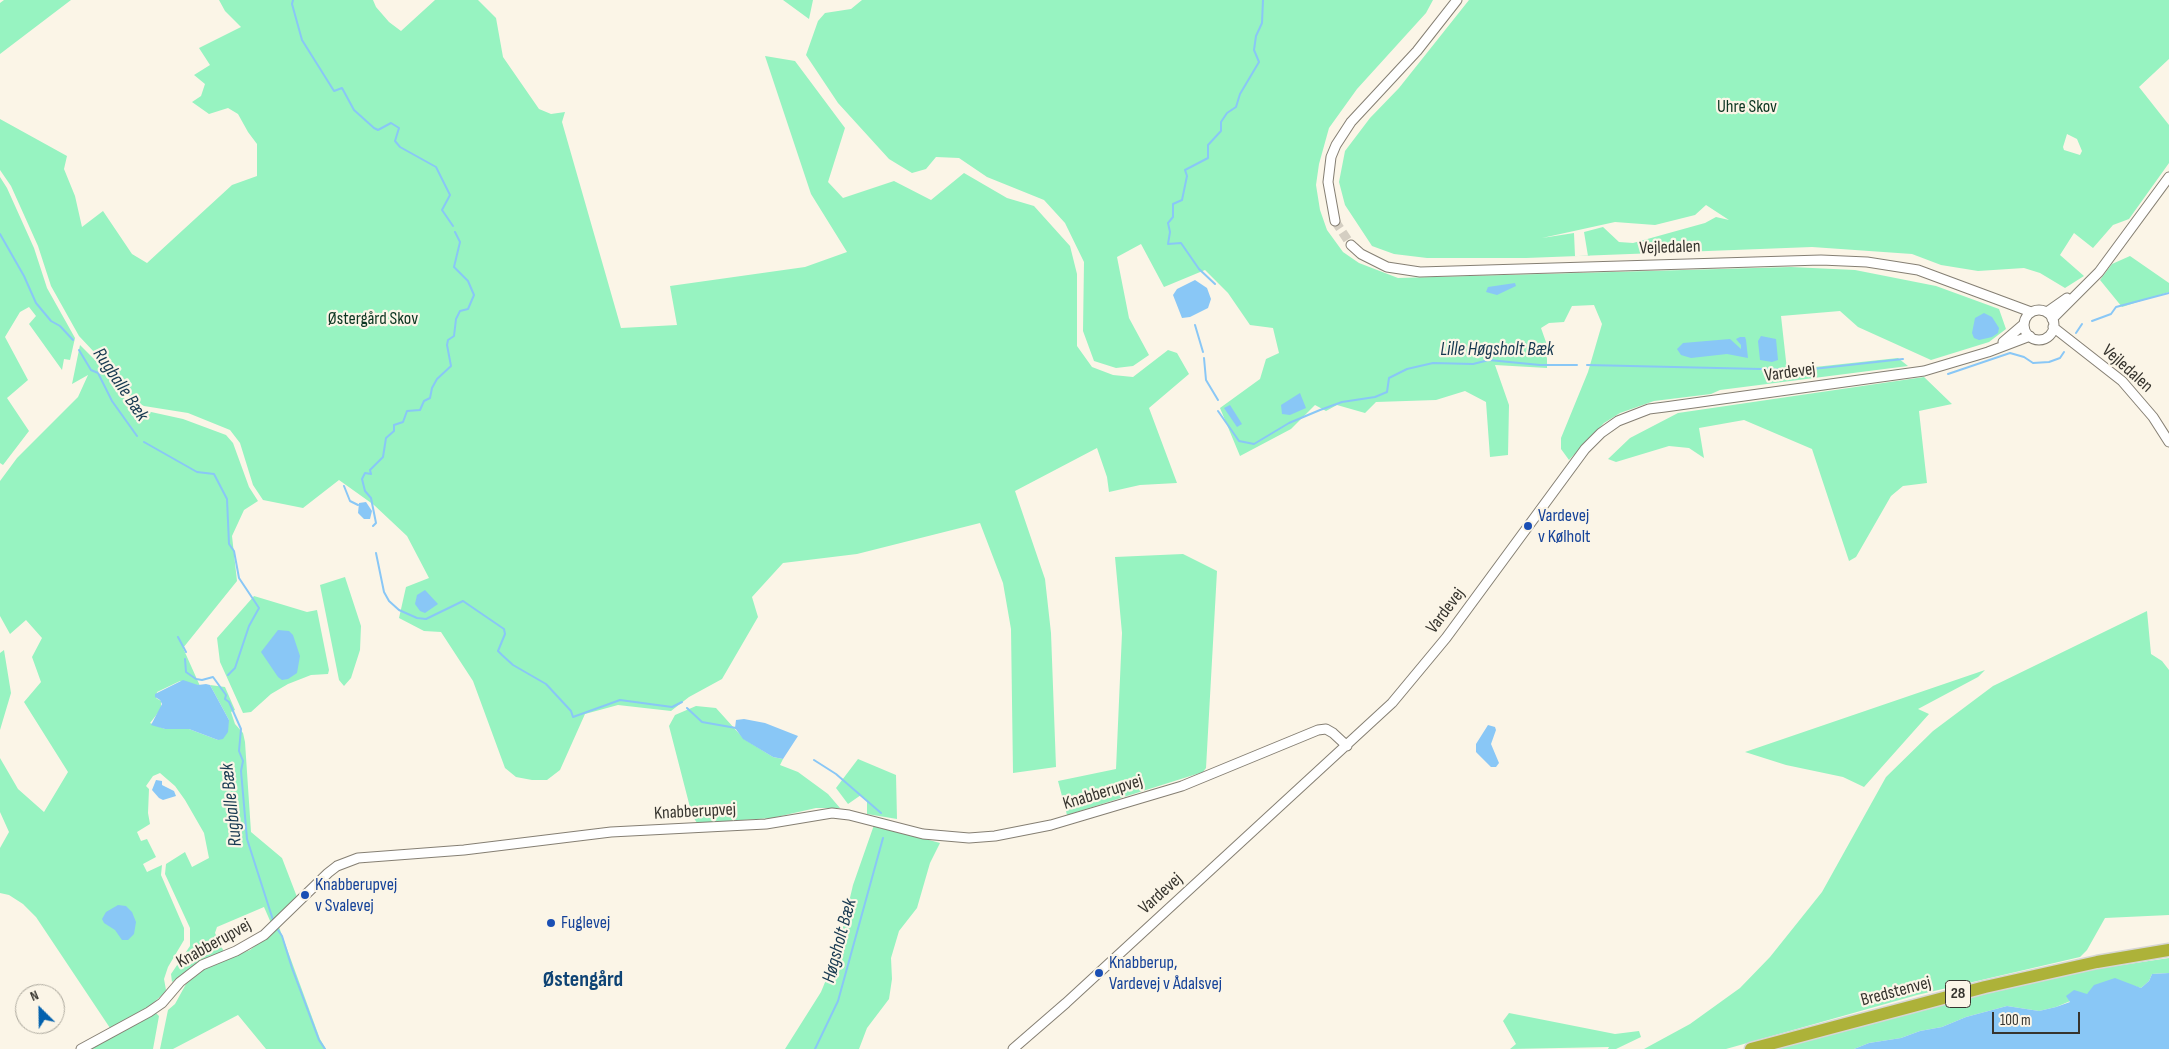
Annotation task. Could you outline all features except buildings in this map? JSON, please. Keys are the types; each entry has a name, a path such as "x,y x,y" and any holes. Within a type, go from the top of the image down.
{"highway":[{"name":"Bredstenvej","path":"1750,1049 1986,987 2097,962 2169,950"}],"street":[{"path":"1335,221 1328,182 1332,156 1336,145 1351,122 1417,51 1457,0"},
{"path":"2051,320 2041,310 2031,312 2024,323 2030,336 2038,339 2046,337 2051,320 2086,285 2120,245 2169,177"},
{"name":"Vejledalen","path":"1351,245 1361,254 1387,267 1420,272 1821,260 1867,262 1918,270 1963,285 2031,312"},
{"name":"Vejledalen","path":"1992,298 2015,313 2024,323"},
{"name":"Vejledalen","path":"2051,320 2077,348 2102,365 2127,387 2153,417 2169,442"},
{"name":"Vardevej","path":"1974,357 2012,337 2024,323"},
{"name":"Vardevej","path":"1013,1049 1392,703 1421,671 1585,449 1601,433 1618,421 1649,409 1665,406 1924,371 1974,357 2030,336"},
{"name":"Vejledalen","path":"2046,337 2077,348"},
{"name":"Knabberupvej","path":"81,1049 162,1003 180,982 202,965 236,952 264,935 328,873 337,866 358,858 456,850 602,833 766,824 809,815 832,813 849,815 923,834 969,838 995,836 1051,825 1182,786 1318,730 1326,729 1347,746"}],"green space":[{"path":"4,0 71,0 0,54 0,3"},
{"name":"Østergård Skov","path":"219,0 373,0 376,7 389,22 401,31 435,0 478,0 496,18 503,57 539,109 551,114 565,112 562,122 621,328 677,325 670,286 805,267 847,252 811,194 765,56 795,61 845,128 828,182 843,198 894,181 931,200 964,173 1007,198 1034,206 1070,246 1077,274 1077,346 1092,367 1113,375 1133,377 1168,350 1177,353 1189,374 1149,408 1177,483 1140,485 1109,492 1107,477 1097,448 1015,491 1045,579 1051,633 1056,767 1013,773 1011,629 1003,583 980,523 857,554 783,563 752,597 758,617 722,679 689,697 671,711 618,705 585,714 560,770 547,780 516,777 505,768 473,681 441,632 424,631 399,618 406,587 429,578 407,536 374,505 339,480 303,508 263,500 253,485 240,443 230,430 188,413 144,406 131,399 110,369 79,336 51,286 38,246 11,186 0,170 0,119 67,156 64,169 75,196 82,227 103,211 132,254 147,263 232,185 257,176 257,144 238,114 228,108 209,114 192,102 201,96 205,84 194,75 210,65 199,48 241,27 225,11"},
{"path":"783,0 813,0 809,19"},
{"path":"862,0 1433,0 1426,13 1357,89 1329,128 1319,164 1316,185 1320,210 1327,230 1343,252 1359,263 1398,278 1791,267 1855,270 1936,286 1999,309 2006,329 1989,342 1931,360 1858,327 1840,311 1781,316 1787,370 1898,358 1908,366 1720,390 1711,394 1654,401 1620,413 1604,423 1569,460 1561,449 1561,438 1588,372 1602,324 1594,305 1572,306 1564,322 1549,323 1541,328 1547,345 1547,368 1495,365 1509,405 1508,455 1490,457 1486,402 1465,391 1436,400 1376,402 1365,413 1337,405 1326,411 1315,405 1291,429 1240,456 1220,408 1260,379 1266,359 1279,353 1273,328 1250,325 1228,293 1205,270 1164,287 1141,244 1117,257 1129,318 1149,355 1133,366 1116,368 1094,361 1083,331 1084,262 1065,223 1044,200 987,177 959,158 936,157 926,169 912,173 889,159 838,103 806,55 818,21 825,13 851,9"},
{"name":"Uhre Skov","path":"1469,0 2169,0 2169,59 2139,87 2169,125 2169,163 2129,219 2113,225 2093,248 2074,233 2060,255 2084,276 2065,288 2040,273 2024,268 1978,271 1941,265 1912,254 1812,247 1588,256 1584,232 1603,227 1619,242 1633,243 1705,223 1716,217 1729,220 1706,205 1695,215 1655,225 1615,222 1542,238 1574,233 1575,256 1578,256 1427,258 1394,254 1372,246 1345,205 1339,182 1345,151 1370,118 1399,88","holes":["2067,134 2077,139 2082,151 2080,155 2064,150 2063,147"]},
{"path":"0,177 7,188 34,248 47,288 75,338 70,360 64,359 62,370 29,324 36,316 29,307 20,312 5,337 28,380 7,398 29,431 3,465 0,463"},
{"path":"2130,256 2169,283 2169,292 2122,307 2100,280 2112,264"},
{"path":"80,345 107,372 127,402 142,410 183,419 226,435 233,443 249,487 258,501 244,510 232,536 237,581 183,648 200,686 180,681 157,692 156,698 161,701 161,709 150,723 165,729 189,729 218,740 229,720 210,685 225,687 235,710 231,712 235,724 243,733 245,742 251,832 282,858 297,897 271,923 264,907 217,927 215,933 224,952 200,962 172,982 171,974 190,946 190,928 165,874 166,864 185,852 192,867 209,858 204,833 185,800 175,786 160,773 153,776 146,786 149,789 148,813 150,824 137,832 141,841 147,839 156,857 143,864 147,872 162,865 161,875 184,928 184,940 168,967 164,979 166,990 163,994 151,1005 110,1028 36,917 23,904 9,895 0,893 0,848 9,832 0,812 0,758 18,789 44,812 68,772 24,702 41,682 32,657 42,638 26,620 10,634 0,616 0,481 17,458 78,397 88,375 72,384"},
{"path":"1924,377 1952,404 1919,411 1927,483 1903,486 1891,496 1856,557 1849,561 1812,449 1744,420 1699,428 1704,458 1689,448 1669,446 1616,462 1608,459 1630,438 1678,413"},
{"path":"1183,554 1217,571 1206,768 1203,772 1067,815 1058,781 1116,769 1122,633 1115,557"},
{"path":"345,577 361,626 360,650 351,678 344,686 339,680 320,585"},
{"path":"254,596 307,612 317,610 329,670 328,674 311,675 288,684 271,694 251,712 243,713 220,662 217,638"},
{"path":"2147,611 2151,654 2162,661 2169,670 2169,915 2105,918 2087,950 2080,957 1917,995 1726,1049 1644,1049 1690,1024 1740,988 1770,957 1822,892 1886,777 1933,731 1993,686"},
{"path":"4,650 11,693 0,730 0,653"},
{"path":"1985,670 1978,677 1918,709 1929,714 1864,787 1843,777 1786,765 1745,752"},
{"path":"696,706 716,708 744,739 773,757 783,759 780,765 798,772 828,794 840,808 816,808 772,818 697,823 692,815 669,726 675,715"},
{"path":"858,759 896,775 897,819 867,814 867,800 861,795 848,804 836,788"},
{"path":"874,825 940,843 930,863 917,908 899,931 891,958 892,979 889,999 867,1028 859,1049 785,1049 821,992 837,953 853,885"},
{"path":"279,927 320,1039 326,1049 266,1049 238,1015 173,1049 160,1049 168,1010 175,1004 186,984 210,965 250,950"},
{"path":"2169,958 2169,973 2152,974 2149,981 2141,988 2126,984 2087,994 2056,1007 2039,1011 2007,1006 1966,1017 1942,1027 1920,1031 1901,1038 1869,1043 1854,1049 1777,1049 1981,995 2095,969"},
{"path":"156,1013 159,1016 153,1049 91,1049"},
{"path":"1509,1013 1615,1034 1639,1031 1641,1037 1616,1049 1608,1049 1609,1047 1510,1049 1516,1044 1503,1021"}],"water":[{"path":"1195,280 1207,288 1211,299 1208,308 1190,317 1182,318 1173,295 1177,289"},
{"path":"1515,283 1516,286 1497,295 1486,292 1488,287"},
{"path":"1984,313 1992,317 1999,328 1998,333 1992,337 1979,340 1974,338 1972,333 1975,318"},
{"path":"1761,336 1776,339 1778,360 1772,362 1760,360 1758,341"},
{"path":"1745,337 1748,358 1727,354 1691,358 1681,355 1677,349 1683,343 1730,339 1741,349 1741,345 1736,339"},
{"path":"1300,393 1306,408 1290,415 1282,414 1281,405"},
{"path":"1230,405 1242,424 1237,427 1224,408"},
{"path":"366,502 372,511 370,519 364,519 358,513 359,503"},
{"path":"425,590 438,604 425,613 420,611 415,604 417,595"},
{"path":"278,630 289,631 293,635 300,656 297,673 288,679 282,680 261,652"},
{"path":"183,680 198,685 210,685 229,720 228,732 223,739 218,740 189,729 165,729 151,725 162,704 155,697 155,694"},
{"path":"744,719 765,723 798,736 783,759 773,757 743,739 735,728 736,720"},
{"path":"1488,725 1495,727 1496,730 1491,744 1499,763 1496,767 1491,767 1476,752 1476,744"},
{"path":"156,780 162,781 162,785 174,791 176,796 163,800 159,798 152,790"},
{"path":"118,905 126,906 132,912 136,922 134,934 128,940 122,940 115,930 104,923 102,919 106,912"},
{"path":"2169,973 2169,1049 1854,1049 1869,1043 1901,1038 1920,1031 1942,1027 1966,1017 2007,1006 2039,1011 2056,1007 2070,1002 2066,996 2074,990 2087,994 2094,985 2115,978 2141,988 2149,981 2152,974"}],"waterway":[{"name":"Høgsholt Bæk","path":"293,0 292,4 302,40 334,91 342,88 354,110 374,128 378,130 391,123 399,128 395,141 400,147 436,167 450,195 442,210 453,226"},
{"name":"Lille Høgsholt Bæk","path":"1215,284 1199,269 1181,243 1168,244 1170,232 1168,223 1173,217 1173,204 1182,200 1187,176 1185,170 1208,158 1208,145 1221,131 1221,122 1227,113 1236,107 1240,94 1259,62 1254,50 1256,36 1262,23 1263,0"},
{"name":"Høgsholt Bæk","path":"373,526 376,523 371,498 365,491 362,479 365,473 371,474 370,470 383,457 386,438 394,431 394,425 403,422 407,411 420,410 424,401 430,398 432,388 437,379 451,366 447,345 448,340 454,336 456,319 460,311 468,309 474,295 468,281 454,267 460,242 455,232"},
{"name":"Rugballe Bæk","path":"0,234 24,276 36,303 51,321 60,326 73,340"},
{"name":"Lille Høgsholt Bæk","path":"2092,321 2111,314 2116,307 2169,293"},
{"name":"Lille Høgsholt Bæk","path":"2076,333 2082,324"},
{"name":"Lille Høgsholt Bæk","path":"1195,325 1203,352"},
{"name":"Rugballe Bæk","path":"79,350 91,370 98,373 112,401 137,436"},
{"name":"Lille Høgsholt Bæk","path":"1948,374 2010,353 2024,357 2033,363 2049,362 2060,358 2064,352"},
{"name":"Lille Høgsholt Bæk","path":"1204,358 1206,380 1218,400"},
{"name":"Lille Høgsholt Bæk","path":"1587,365 1804,370 1903,359"},
{"name":"Lille Høgsholt Bæk","path":"1218,411 1239,441 1254,444 1289,423 1320,410 1342,402 1375,397 1387,392 1389,378 1407,369 1433,363 1473,364 1489,360 1540,365 1577,365"},
{"name":"Rugballe Bæk","path":"144,442 197,472 214,474 227,499 229,544 234,551 239,578 259,608 249,626 235,668 228,675"},
{"path":"344,486 350,501 358,505"},
{"name":"Høgsholt Bæk","path":"376,553 384,592 389,601 399,610 417,618 426,619 463,601 504,629 505,634 498,651 513,665 546,684 571,711 573,717 620,700 672,707 682,702"},
{"path":"178,637 186,652"},
{"name":"Rugballe Bæk","path":"185,659 186,672 196,679 202,680 213,677 226,695 225,699 229,702 241,729 239,751 243,761 241,771 247,839 273,920"},
{"name":"Høgsholt Bæk","path":"687,708 702,722 736,728"},
{"name":"Høgsholt Bæk","path":"814,760 836,774 881,813"},
{"name":"Høgsholt Bæk","path":"815,1049 838,1001 883,838"},
{"name":"Rugballe Bæk","path":"278,930 282,936 319,1040 325,1049"}],"tunnel":[{"path":"1335,221 1351,245"}],"place":[{"name":"Vardevej v Kølholt","path":"1528,526"},
{"name":"Knabberupvej v Svalevej","path":"305,895"},
{"name":"Fuglevej","path":"551,923"},
{"name":"Knabberup, Vardevej v Ådalsvej","path":"1099,973"}],"district":[{"name":"Østengård","path":"583,980"}]}
